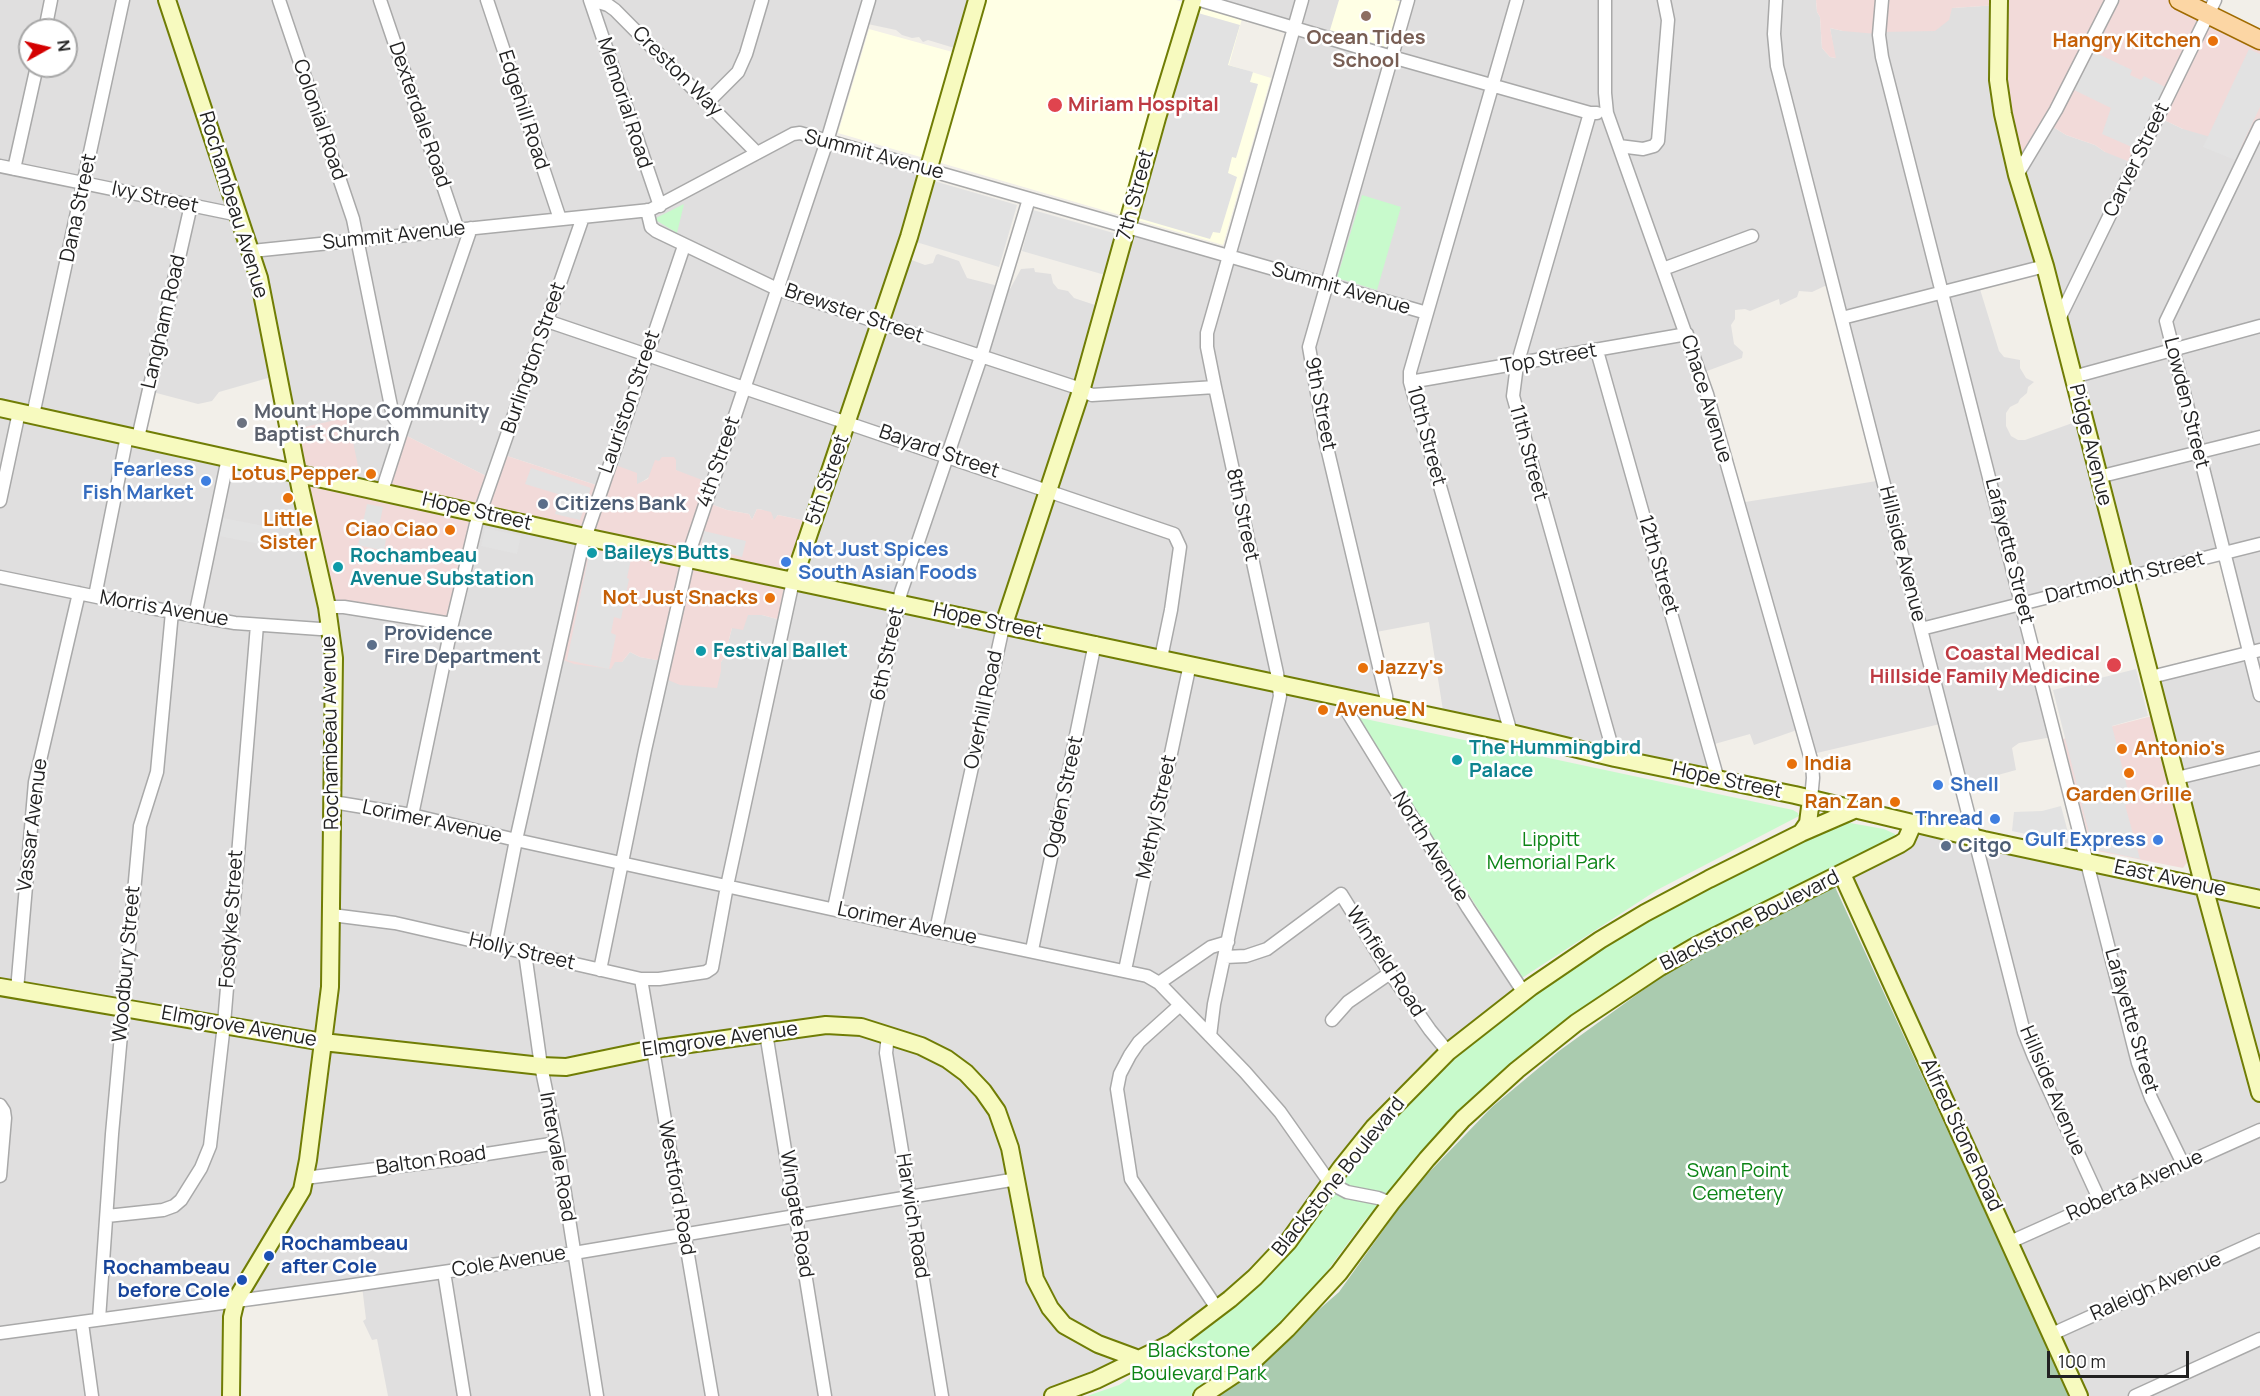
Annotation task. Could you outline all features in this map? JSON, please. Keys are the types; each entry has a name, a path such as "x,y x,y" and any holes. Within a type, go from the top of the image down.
{"main road":[{"path":"2179,0 2211,7 2260,40"}],"street":[{"path":"47,18 51,0"},
{"name":"Dana Street","path":"0,501 26,413 85,183 123,0"},
{"name":"Rochambeau Avenue","path":"167,0 252,251 259,278 327,607 334,658 330,987 305,1178 302,1190 293,1207 236,1300 232,1317 231,1396"},
{"name":"Colonial Road","path":"279,0 358,240 393,416 402,429"},
{"name":"Dexterdale Road","path":"380,0 458,230"},
{"name":"Edgehill Road","path":"487,0 560,219"},
{"name":"Creston Way","path":"591,0 608,5 615,10 757,153"},
{"name":"Memorial Road","path":"591,0 660,206"},
{"path":"707,103 738,72 746,54 762,0"},
{"name":"4th Street","path":"600,970 645,750 691,547 827,141 869,0"},
{"name":"5th Street","path":"712,968 727,886 794,581 881,323 977,0"},
{"name":"7th Street","path":"1081,391 1128,227 1156,118 1193,0"},
{"path":"1200,0 1590,113 1607,113"},
{"name":"8th Street","path":"1210,1036 1214,1004 1280,696 1215,387 1207,347 1207,333 1302,0"},
{"name":"9th Street","path":"1387,707 1325,438 1309,347 1408,0"},
{"name":"10th Street","path":"1511,733 1410,382 1410,372 1517,0"},
{"name":"Chace Avenue","path":"1605,0 1607,113 1707,394 1812,763 1814,778 1812,799"},
{"path":"1619,146 1642,149 1654,146 1659,141 1668,20 1664,0"},
{"name":"Hillside Avenue","path":"1776,0 1774,34 1777,66 2028,1043 2100,1201"},
{"name":"Lafayette Street","path":"1882,0 1880,19 1882,57 2023,603 2138,1063 2151,1098 2183,1164"},
{"name":"Pidge Avenue","path":"1999,0 1998,81 2003,114 2059,319 2204,887 2260,1093"},
{"path":"2018,175 2056,110 2112,0"},
{"name":"Carver Street","path":"2059,319 2211,7"},
{"path":"14,169 34,78"},
{"name":"11th Street","path":"1590,113 1517,365 1512,396 1615,758"},
{"name":"Lowden Street","path":"2260,126 2166,321 2224,553 2255,652 2260,695"},
{"name":"Summit Avenue","path":"252,251 647,210 660,206 793,134 800,133 1427,313"},
{"name":"Ivy Street","path":"0,166 239,215"},
{"name":"6th Street","path":"834,909 903,583 981,357 1029,199"},
{"name":"Langham Road","path":"95,597 191,205"},
{"name":"Brewster Street","path":"647,210 651,227 684,246 777,289 1075,387 1092,395 1215,387"},
{"name":"Burlington Street","path":"412,815 452,624 476,524 583,217"},
{"path":"382,491 471,228"},
{"path":"1663,268 1752,236"},
{"name":"Lauriston Street","path":"495,946 516,840 585,537 684,246"},
{"path":"1842,318 2045,266"},
{"name":"Bayard Street","path":"547,321 1168,530 1178,538 1180,547 1161,658"},
{"path":"2073,377 2260,326"},
{"name":"Top Street","path":"1410,382 1687,334"},
{"name":"12th Street","path":"1598,351 1718,780"},
{"name":"Overhill Road","path":"936,930 1004,627 1081,391"},
{"name":"Hope Street","path":"0,408 585,537 1004,627 1095,643 1342,699 1511,733 1615,758 1812,799 1975,838"},
{"path":"2098,477 2260,437"},
{"path":"195,615 228,458"},
{"name":"Dartmouth Street","path":"1921,629 2260,544"},
{"name":"Morris Avenue","path":"0,577 172,612 257,625 320,629 330,627"},
{"name":"Vassar Avenue","path":"8,988 35,782 79,593"},
{"path":"327,607 344,607 452,624"},
{"name":"Woodbury Street","path":"99,1319 140,826 157,772 172,612"},
{"name":"Fosdyke Street","path":"107,1216 152,1212 174,1206 181,1200 201,1168 210,1146 224,1024 257,625"},
{"name":"Ogden Street","path":"1032,950 1095,643"},
{"path":"2151,677 2255,652"},
{"name":"Methyl Street","path":"1125,970 1190,664"},
{"name":"North Avenue","path":"1342,699 1347,711 1468,908 1524,993"},
{"path":"2177,778 2260,758"},
{"path":"1802,833 1808,823 1812,799"},
{"name":"Lorimer Avenue","path":"333,802 412,815 516,840 1147,976 1159,983 1280,1112 1330,1183"},
{"name":"Blackstone Boulevard","path":"1053,1396 1088,1383 1172,1343 1218,1310 1255,1277 1288,1242 1374,1127 1448,1052 1524,993 1600,940 1645,913 1802,833 1854,810"},
{"name":"Blackstone Boulevard","path":"1202,1396 1250,1364 1287,1329 1327,1286 1391,1203 1463,1119 1517,1070 1576,1023 1651,973 1696,946 1900,844 1906,840 1913,824"},
{"name":"East Avenue","path":"1975,838 2260,899"},
{"name":"Alfred Stone Road","path":"1842,874 2079,1396"},
{"name":"Winfield Road","path":"1225,957 1245,956 1267,949 1341,894 1390,973 1448,1052"},
{"name":"Holly Street","path":"332,915 395,923 641,979 659,979 706,972 712,968"},
{"path":"1159,983 1211,947 1228,942"},
{"name":"Intervale Road","path":"525,953 541,1066 557,1143 597,1396"},
{"path":"1332,1020 1348,1002 1390,973"},
{"name":"Westford Road","path":"641,979 712,1396"},
{"name":"Elmgrove Avenue","path":"8,988 323,1041 541,1066 566,1067 653,1049 842,1025 861,1027 888,1035 921,1046 947,1059 966,1073 997,1111 1005,1131 1017,1179 1035,1279 1050,1308 1064,1325 1098,1344 1140,1359 1250,1364"},
{"path":"1179,1006 1139,1042 1130,1054 1120,1074 1117,1089 1131,1179 1218,1310"},
{"name":"Wingate Road","path":"766,1033 825,1396"},
{"name":"Harwich Road","path":"888,1035 886,1053 942,1396"},
{"path":"0,1105 5,1118 0,1176"},
{"name":"Roberta Avenue","path":"2010,1242 2260,1130"},
{"name":"Balton Road","path":"305,1178 557,1143"},
{"name":"Cole Avenue","path":"0,1330 82,1323 574,1253 1017,1179"},
{"path":"1330,1183 1347,1192 1391,1203"},
{"name":"Raleigh Avenue","path":"2052,1334 2260,1240"},
{"path":"444,1272 465,1396"},
{"path":"82,1323 92,1396"},
{"path":"2135,1396 2260,1339"}],"shaded area":[{"path":"0,0 975,0 961,50 928,40 923,42 919,37 912,38 896,30 863,23 825,139 923,169 901,256 925,265 933,263 938,254 959,261 967,278 1010,289 1021,269 1034,268 1035,272 1051,274 1053,283 1058,289 1068,291 1074,298 1101,307 1125,229 1225,257 1291,30 1192,0 1816,0 1820,17 1822,48 1830,57 1835,58 1830,28 1843,31 1952,8 1998,5 2050,125 2066,135 2095,145 2105,152 2160,118 2183,129 2260,129 2260,1396 2080,1396 1839,876 1895,847 1904,830 2201,887 2150,682 2249,653 2226,554 2022,605 2052,737 2019,743 2012,748 2016,770 1958,786 1940,724 1804,756 1797,730 1754,745 1750,734 1704,747 1710,771 1445,723 1429,622 1371,633 1386,709 1345,700 1523,993 1472,1036 1332,1181 1220,1309 1053,1396 388,1396 377,1339 372,1340 363,1321 366,1319 362,1286 237,1301 227,1396 0,1396","holes":["2043,266 2078,421 2025,440 2018,440 2011,436 2006,426 2006,413 2010,407 2018,403 2034,382 2026,378 2020,368 2020,360 2004,357 1999,351 1979,286","1829,284 1883,480 1739,503 1699,374 1742,358 1743,352 1734,344 1731,325 1735,319 1735,310 1750,311 1779,299 1780,305 1797,297 1799,291 1812,292","275,376 288,431 373,493 376,491 399,432 492,479 504,455 599,486 637,485 676,460 676,470 705,502 727,510 749,514 752,520 757,509 763,510 774,521 778,515 810,522 781,620 762,615 747,615 732,628 728,643 725,645 721,671 640,657 630,652 622,662 615,662 577,538 473,516 471,520 138,434 149,391 198,404 212,401 219,392"]},
{"name":"Miriam Hospital","path":"983,0 1176,0 1242,19 1229,65 1271,78 1223,245 838,133 869,29 967,56"},
{"name":"Ocean Tides School","path":"1339,0 1403,2 1389,48 1330,30"},
{"path":"1816,0 2173,0 2260,41 2260,129 2248,151 2231,143 2183,129 2160,118 2135,164 2105,152 2095,145 2066,135 2050,125 2021,171 2004,114 1998,5 1952,8 1949,20 1935,31 1877,34 1830,28 1836,58 1830,57 1822,48 1820,17"},
{"path":"1198,13 1240,25 1228,65 1253,72 1250,82 1258,84 1236,158 1232,157 1228,173 1237,177 1220,233 1213,232 1210,239 1138,218"},
{"path":"2249,49 2260,54 2260,107 2235,160 2203,147"},
{"path":"2094,52 2132,70 2130,75 2141,80 2144,76 2165,87 2134,148 2102,134 2111,108 2074,90"},
{"path":"934,181 1017,205 999,267 916,242"},
{"path":"1033,210 1117,234 1105,275 1022,251"},
{"path":"348,417 358,466 351,487 376,491 399,432 492,479 504,455 599,486 610,463 637,473 637,484 648,479 655,460 659,461 662,457 674,457 676,470 710,483 705,502 727,510 749,514 752,520 757,509 771,512 774,520 778,515 811,522 781,620 762,615 748,615 743,630 732,628 728,643 725,645 725,656 721,662 717,688 680,685 661,677 662,661 640,657 630,652 622,662 615,662 611,669 574,664 555,657 581,539 473,516 448,627 324,610 288,431"},
{"path":"531,468 591,488 580,520 555,514 561,495 525,484"},
{"path":"367,504 383,507 377,537 386,539 384,551 358,545"},
{"path":"223,518 264,526 260,544 219,536"},
{"path":"485,528 521,536 517,554 481,546"},
{"path":"704,531 746,541 742,557 731,554 731,551 701,546"},
{"path":"599,552 605,554 609,560 614,561 616,556 631,559 621,619 614,617 611,633 616,635 609,669 567,660 589,554 598,556"},
{"path":"2136,669 2148,716 2112,726 2131,803 2125,805 2140,859 2093,849 2053,690"},
{"path":"2152,716 2188,854 2188,861 2183,868 2092,850 2063,739"},
{"path":"2061,806 2071,844 2012,831 2014,812 2042,811"}],"green space":[{"path":"1362,195 1401,207 1377,290 1337,278"},
{"path":"684,204 677,233 654,219"},
{"name":"Lippitt Memorial Park","path":"1356,717 1793,810 1799,816 1657,890 1522,978"},
{"name":"Blackstone Boulevard Park","path":"1839,821 1884,829 1895,834 1895,843 1726,923 1456,1121 1365,1220 1313,1290 1257,1346 1214,1383 1191,1396 1087,1396 1119,1385 1217,1321 1290,1252 1349,1174 1400,1114 1470,1044 1550,980 1705,885"},
{"name":"Swan Point Cemetery","path":"1835,887 2070,1396 1209,1396 1274,1349 1339,1292 1412,1190 1492,1107 1559,1051 1679,964"}],"place":[{"name":"Ocean Tides School","path":"1366,16"},
{"name":"Hangry Kitchen","path":"2213,41"},
{"name":"Miriam Hospital","path":"1055,105"},
{"name":"Mount Hope Community Baptist Church","path":"242,423"},
{"name":"Lotus Pepper","path":"371,474"},
{"name":"Fearless Fish Market","path":"206,481"},
{"name":"Little Sister","path":"288,498"},
{"name":"Citizens Bank","path":"543,504"},
{"name":"Ciao Ciao","path":"450,530"},
{"name":"Baileys Butts","path":"592,553"},
{"name":"Not Just Spices South Asian Foods","path":"786,562"},
{"name":"Rochambeau Avenue Substation","path":"338,567"},
{"name":"Not Just Snacks","path":"770,598"},
{"name":"Providence Fire Department","path":"372,645"},
{"name":"Festival Ballet","path":"701,651"},
{"name":"Coastal Medical Hillside Family Medicine","path":"2114,665"},
{"name":"Jazzy's","path":"1363,668"},
{"name":"Avenue N","path":"1323,710"},
{"name":"Antonio's","path":"2122,749"},
{"name":"The Hummingbird Palace","path":"1457,760"},
{"name":"India","path":"1792,764"},
{"name":"Garden Grille","path":"2129,773"},
{"name":"Shell","path":"1938,785"},
{"name":"Ran Zan","path":"1895,802"},
{"name":"Thread","path":"1995,819"},
{"name":"Gulf Express","path":"2158,840"},
{"name":"Citgo","path":"1946,846"},
{"name":"Rochambeau after Cole","path":"269,1256"},
{"name":"Rochambeau before Cole","path":"242,1280"}]}
